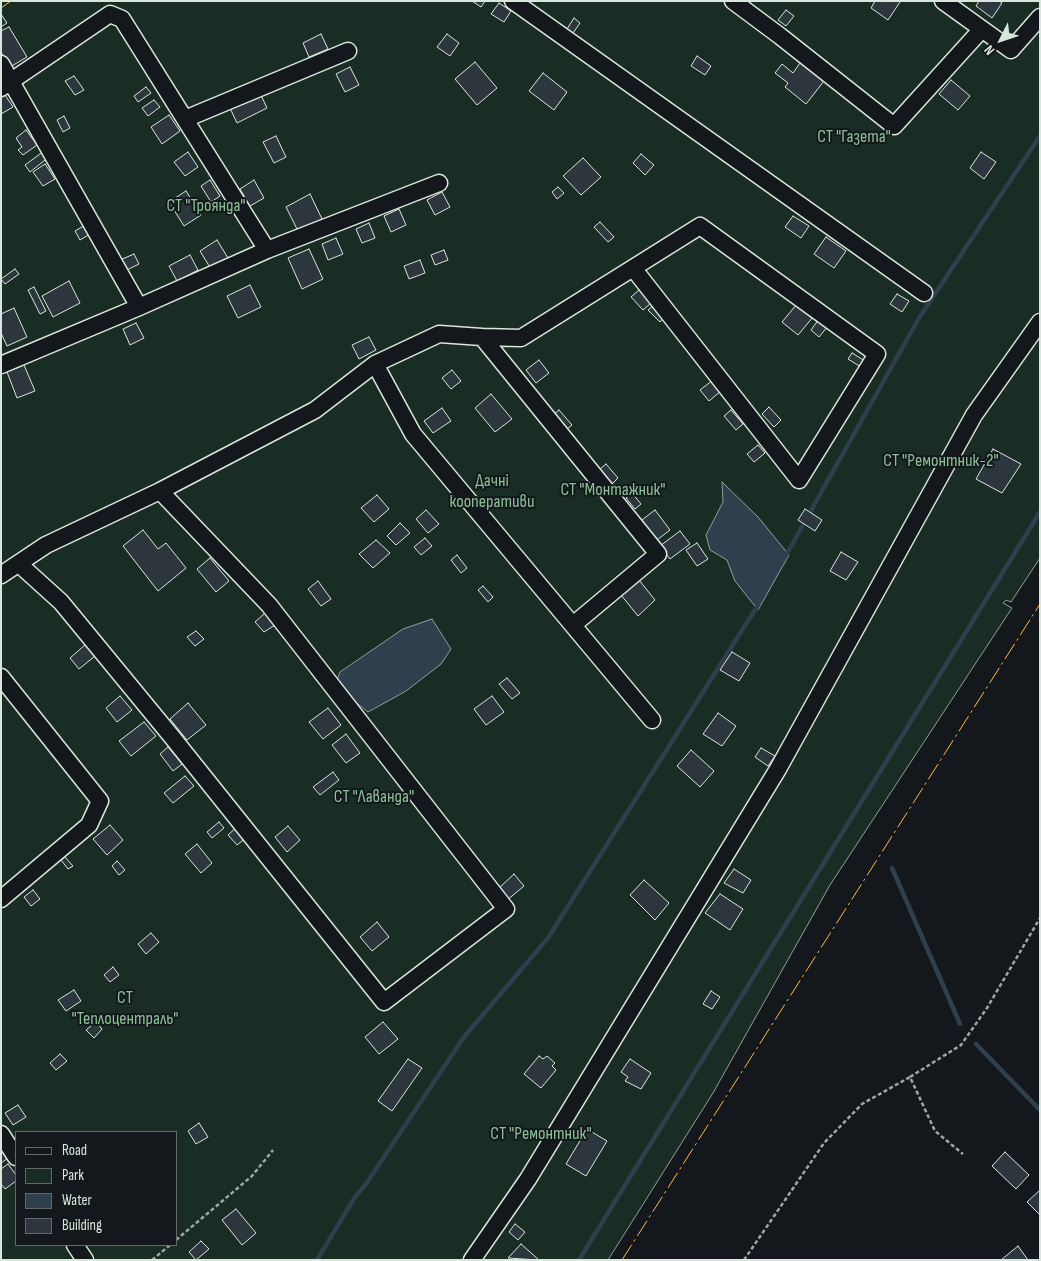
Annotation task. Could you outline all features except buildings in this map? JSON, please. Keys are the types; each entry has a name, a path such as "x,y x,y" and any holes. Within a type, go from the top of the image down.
{"street":[{"path":"513,1 924,293"},
{"path":"732,1 788,42 894,126 982,29"},
{"path":"943,1 1011,50 1040,17"},
{"path":"6,84 110,14 122,19 267,250"},
{"path":"185,119 348,50"},
{"path":"1,64 6,84 139,307"},
{"path":"1,365 139,307 267,250 440,183"},
{"path":"1,575 46,546 160,491 315,410 375,364 440,334 521,338 700,226 877,354 799,480 633,268"},
{"path":"472,1260 528,1179 778,769 974,415 1040,322"},
{"path":"482,337 658,554 572,625"},
{"path":"375,364 413,434 652,720"},
{"path":"19,564 61,602 172,737 384,1002 506,909 269,605 160,491"},
{"path":"1,677 100,801 88,825 1,899"},
{"path":"1,1134 15,1155"},
{"path":"76,1246 85,1260"}],"path":[{"path":"744,1260 824,1143 862,1104 961,1045 987,1008 1040,918"},
{"path":"910,1077 935,1131 963,1154"},
{"path":"178,1238 252,1176 273,1150"},
{"path":"152,1260 169,1246"}],"green space":[{"name":"Дачні кооперативи","path":"1,1 1040,1 1040,558 1011,602 1006,600 1003,603 1012,608 830,885 713,1093 608,1260 1,1260"}],"water":[{"path":"722,482 758,517 789,555 758,610 735,581 727,560 710,550 706,535 723,502"},
{"path":"432,619 451,649 441,664 406,691 368,712 354,701 337,680 340,672 403,629"}],"waterway":[{"path":"785,557 919,318 1040,136"},
{"path":"579,1260 1040,512"},
{"path":"317,1260 355,1197 366,1184 464,1037 548,938 758,605"},
{"path":"892,868 960,1024"},
{"path":"976,1044 1040,1110"}],"power":[{"path":"1,8 11,1"},
{"path":"622,1260 1040,604"}],"park label":[{"name":"СТ \"Газета\"","path":"854,137"},
{"name":"СТ \"Троянда\"","path":"206,206"},
{"name":"СТ \"Ремонтник-2\"","path":"941,461"},
{"name":"СТ \"Монтажник\"","path":"613,490"},
{"name":"СТ \"Лаванда\"","path":"374,797"},
{"name":"СТ \"Теплоцентраль\"","path":"125,1008"},
{"name":"СТ \"Ремонтник\"","path":"541,1134"}]}
